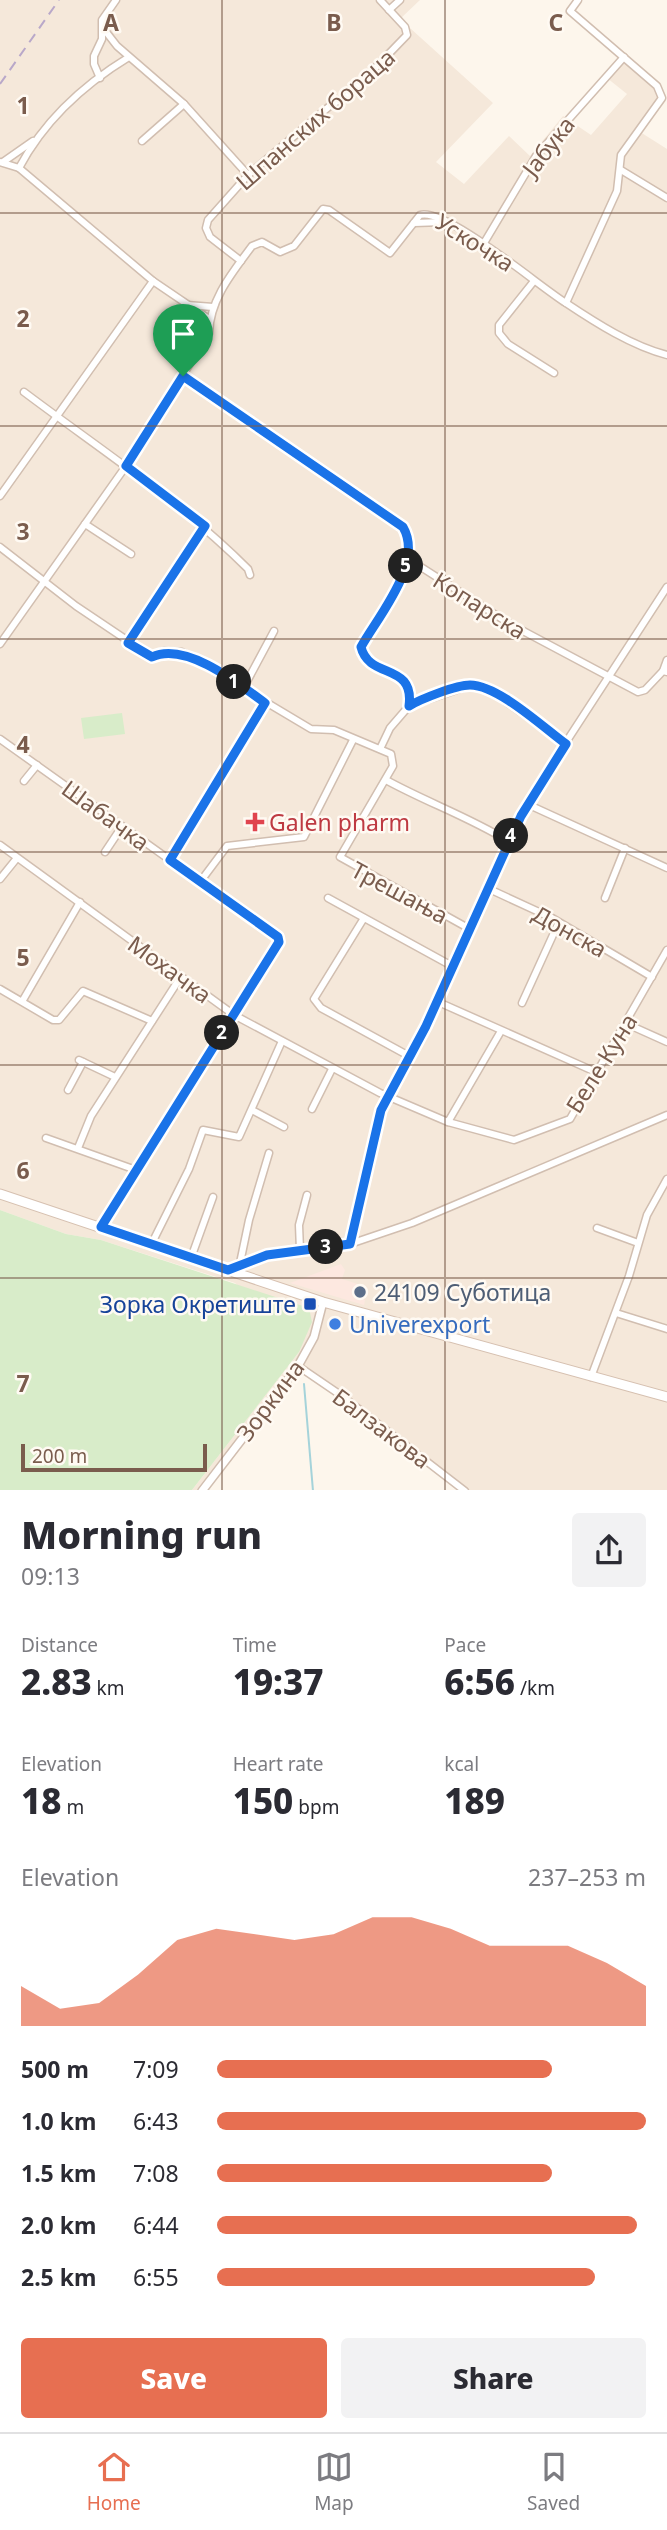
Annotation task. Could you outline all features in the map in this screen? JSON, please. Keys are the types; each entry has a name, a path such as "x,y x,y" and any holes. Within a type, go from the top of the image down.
{"main road":[{"path":"0,1194 323,1302 591,1379 667,1397"}],"street":[{"path":"100,78 94,64 94,56 99,49 102,20 116,0"},
{"name":"Шпанских бораца","path":"241,261 210,237 206,228 212,214 248,175 331,105 350,94 400,45 407,35 405,27 380,0"},
{"name":"Шпанских бораца","path":"389,10 400,0"},
{"path":"566,303 617,191 621,155 662,98 657,86 570,12 578,0"},
{"path":"103,28 129,57 184,104 248,175"},
{"path":"19,168 34,140 65,105 129,57"},
{"name":"Јабука","path":"484,243 536,156 624,57"},
{"path":"142,141 184,104"},
{"path":"2,162 34,140"},
{"path":"2,162 19,168 153,281 209,319"},
{"path":"621,170 667,198"},
{"name":"Ускочка","path":"0,644 126,466 183,376 209,333 209,319 213,307 241,261 257,242 280,252 290,250 323,209 329,210 390,253 414,223 445,222 484,243 566,303 632,341 667,355"},
{"path":"0,496 153,281"},
{"path":"534,281 499,325 499,333 508,344 554,373"},
{"path":"185,304 213,307"},
{"name":"Копарска","path":"183,376 403,527 410,545 410,560 510,624 638,692 645,690 665,671"},
{"path":"24,392 205,526 248,569 250,575"},
{"path":"85,524 131,554"},
{"path":"128,643 205,526"},
{"path":"0,547 128,643 152,657 164,651 182,652 311,729 334,730 391,754 394,760 386,779 426,803 478,823 509,841"},
{"path":"409,706 411,694 406,682 368,660 361,647 378,622 410,560"},
{"path":"350,1244 374,1130 387,1095 436,1001 509,841 527,804 667,587"},
{"path":"244,687 274,631"},
{"path":"665,671 667,660"},
{"path":"380,749 390,728 409,706 458,687 478,686 508,702 566,744"},
{"path":"170,860 265,703"},
{"name":"Шабачка","path":"0,739 121,828 278,937 278,946 234,1014"},
{"path":"200,882 227,846 304,837 353,740"},
{"path":"24,781 37,765"},
{"name":"Трешања","path":"386,779 340,857 468,928"},
{"path":"527,804 667,868"},
{"path":"105,852 121,828"},
{"name":"Мохачка","path":"0,845 180,978 234,1014 332,1069 387,1095"},
{"path":"605,898 625,848"},
{"path":"0,880 17,858"},
{"name":"Донска","path":"487,888 552,918 558,924 652,977"},
{"path":"328,898 452,966"},
{"path":"23,1000 80,902"},
{"path":"364,918 314,999 321,1007 408,1056"},
{"path":"522,1003 558,924"},
{"name":"Беле Куна","path":"387,1095 448,1122 514,1140 570,1118 627,1024 667,950"},
{"path":"78,1148 91,1116 180,978"},
{"path":"0,989 23,1000 52,1020 59,1020 83,991 152,1021"},
{"path":"436,1001 598,1073"},
{"path":"101,1227 234,1014"},
{"path":"627,1024 667,1042"},
{"path":"448,1122 501,1031"},
{"path":"150,1245 189,1169 202,1130 239,1137 282,1041"},
{"path":"68,1090 81,1061 115,1077"},
{"path":"312,1109 332,1069"},
{"path":"252,1110 284,1127"},
{"path":"228,1270 240,1263 300,1250 350,1244 412,1223 667,1115"},
{"path":"46,1138 136,1170"},
{"path":"240,1263 248,1220 269,1153"},
{"path":"591,1379 616,1313 647,1215 667,1179"},
{"path":"300,1250 299,1225 307,1195"},
{"path":"191,1258 213,1197"},
{"path":"597,1228 638,1243"},
{"name":"Зоркина","path":"202,1490 298,1366 314,1338 323,1302"},
{"path":"616,1313 667,1329"},
{"name":"Балзакова","path":"298,1366 342,1396 465,1490"}],"shaded area":[{"path":"0,0 420,0 400,19 493,103 436,162 464,184 509,136 530,156 563,116 591,135 627,94 607,78 624,57 664,92 637,130 667,149 667,1490 465,1490 298,1367 202,1490 192,1490 299,1352 235,1283 101,1240 66,1234 0,1210"},
{"path":"341,1264 345,1270 342,1279 364,1286 361,1298 365,1300 364,1305 290,1283"}],"green space":[{"path":"122,713 125,734 84,739 81,718"},
{"path":"0,1210 66,1234 101,1240 309,1308 312,1322 299,1352 192,1490 0,1490"}],"waterway":[{"path":"304,1384 313,1490"}],"railway":[{"path":"0,84 59,0"}],"place":[{"name":"Galen pharm","path":"255,822"},
{"name":"24109 Суботица","path":"360,1292"},
{"name":"Зорка Окретиште","path":"310,1304"},
{"name":"Univerexport","path":"335,1324"}],"route":[{"path":"183,376 403,527 410,545 410,560 378,622 361,647 364,655 373,664 406,682 411,694 409,706 458,687 478,686 508,702 566,744 521,816 426,1026 387,1095 374,1130 350,1244 267,1255 240,1263 228,1270 101,1227 279,942 278,937 170,860 214,792 265,703 244,687 182,652 164,651 152,657 128,643 205,526 164,492 126,466 183,376"}]}
